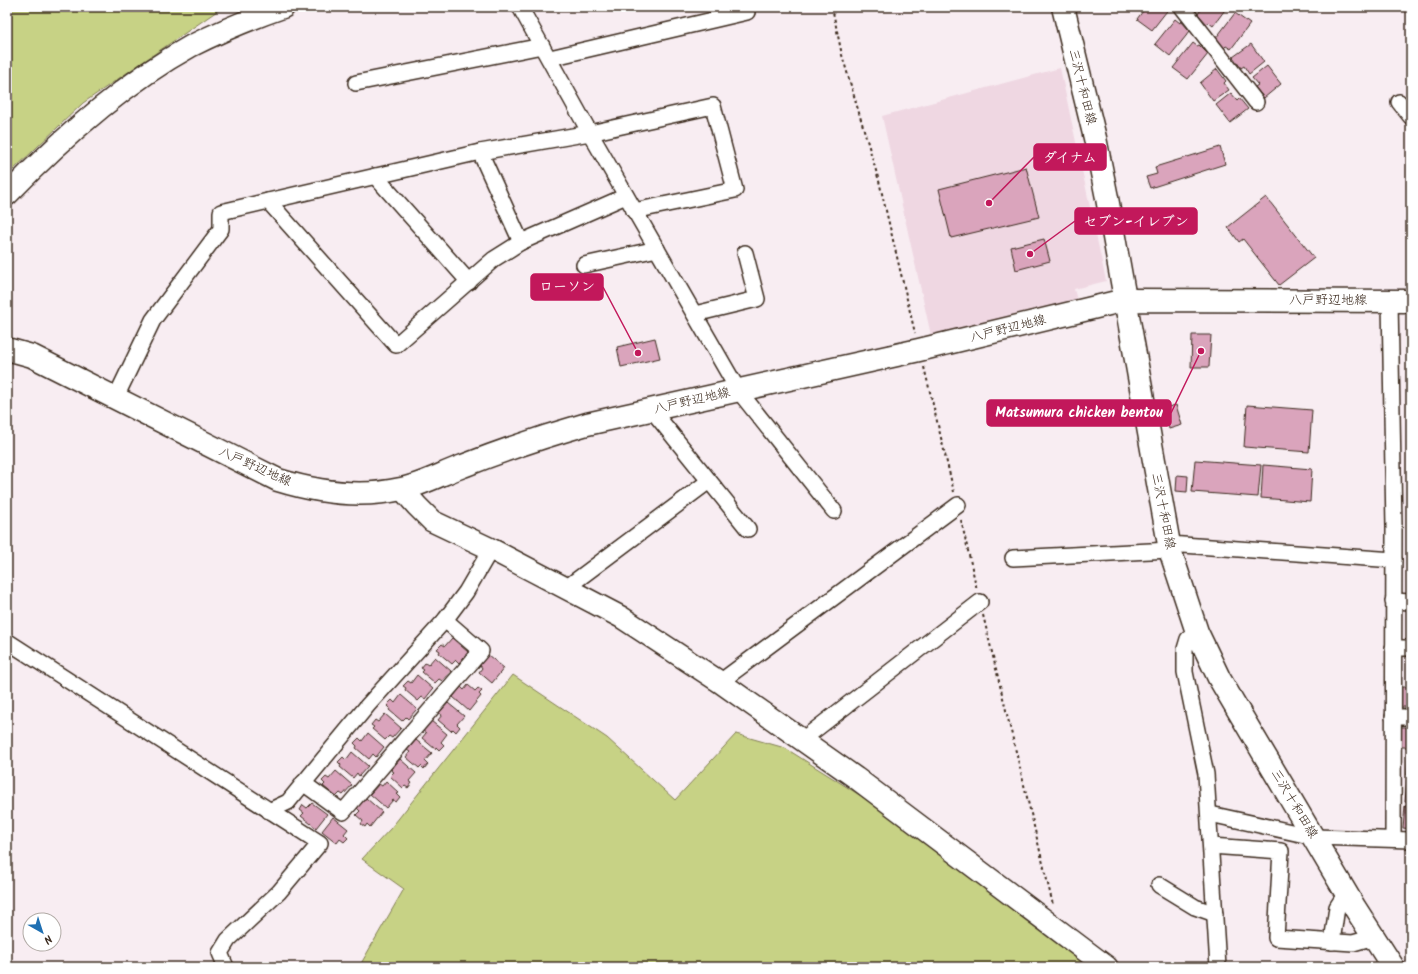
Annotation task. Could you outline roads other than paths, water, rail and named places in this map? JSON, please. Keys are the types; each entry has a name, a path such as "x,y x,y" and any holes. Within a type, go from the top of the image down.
{"main road":[{"name":"三沢十和田線","path":"1063,7 1095,138 1169,547 1197,632 1219,678 1346,893 1393,967"},
{"name":"八戸野辺地線","path":"7,349 32,356 278,480 301,487 345,493 375,493 402,489 540,437 587,424 920,350 1125,300 1401,301"}],"street":[{"path":"520,7 634,211 738,390 834,511"},
{"path":"1182,7 1256,102"},
{"path":"7,195 76,130 141,77 191,46 278,8"},
{"path":"356,83 546,52 747,12"},
{"path":"1399,102 1411,117"},
{"path":"115,399 153,320 221,229 220,212 480,152 590,133 713,106 735,190 634,211"},
{"path":"480,152 522,242"},
{"path":"374,176 469,282"},
{"path":"268,201 396,345 494,259 522,242 626,196"},
{"path":"584,265 657,249"},
{"path":"695,314 757,299 745,253"},
{"path":"1394,839 1394,560 1401,301"},
{"path":"652,410 748,529"},
{"path":"566,588 709,481"},
{"path":"402,489 432,520 621,617 720,682 802,740 1059,930 1103,966"},
{"path":"720,682 958,505"},
{"path":"1013,558 1169,547 1394,560"},
{"path":"269,811 288,802 368,705 445,620 466,592 491,549"},
{"path":"802,740 980,602"},
{"path":"1394,602 1411,602"},
{"path":"303,783 343,812 481,651 445,620"},
{"path":"1197,632 1188,639 1184,649 1186,672 1206,774 1210,814 1218,967"},
{"path":"7,641 320,843 279,892 228,940 220,953 226,967"},
{"path":"1393,648 1411,648"},
{"path":"1393,717 1411,717"},
{"path":"1210,814 1314,837 1411,840"},
{"path":"1211,846 1281,851 1276,938 1353,943 1374,937"},
{"path":"1159,885 1195,907 1215,914"},
{"path":"1332,942 1337,907 1346,893"}],"place":[{"name":"ダイナム","path":"989,203"},
{"name":"セブン-イレブン","path":"1030,254"},
{"name":"Matsumura chicken bentou","path":"1201,351"},
{"name":"ローソン","path":"638,353"}]}
